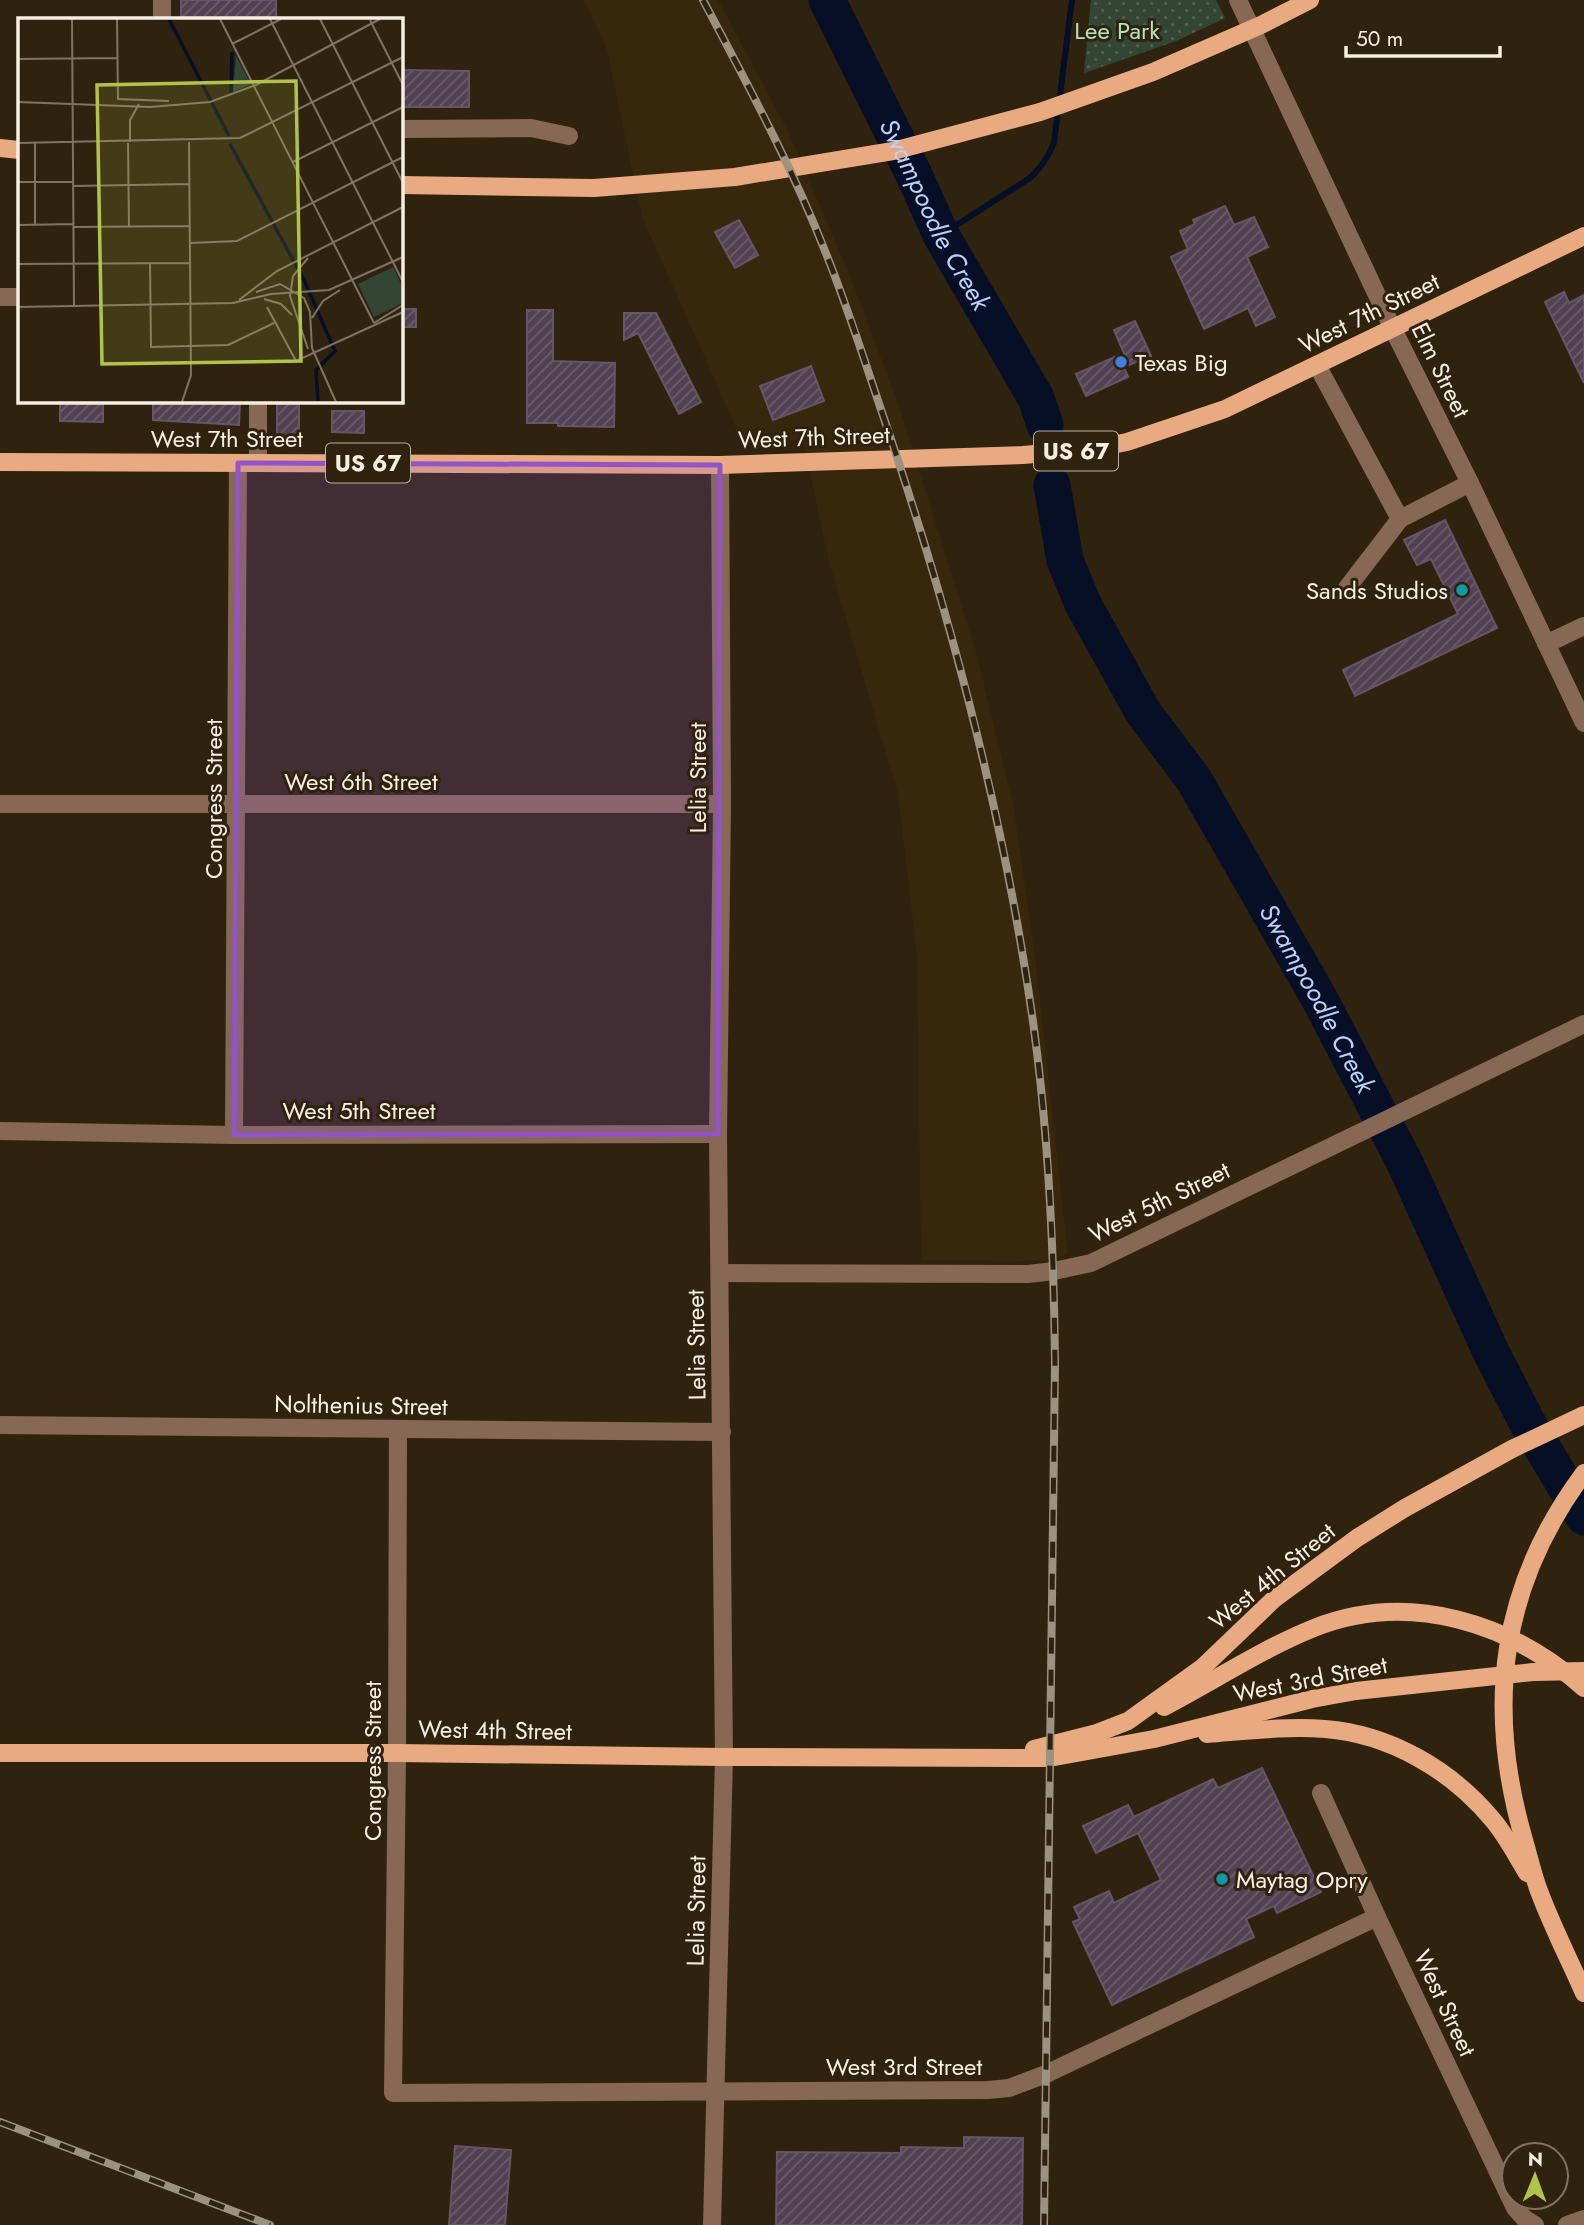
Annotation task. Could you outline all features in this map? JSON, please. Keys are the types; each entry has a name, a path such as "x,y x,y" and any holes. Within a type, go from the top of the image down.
{"main road":[{"path":"402,185 594,188 735,177 893,151 1040,112 1153,72 1261,25 1310,0"},
{"path":"0,148 18,150"},
{"name":"West 7th Street","path":"0,462 720,465 1023,455 1091,449 1127,442 1225,409 1584,236"},
{"name":"West 4th Street","path":"989,1758 1077,1739 1128,1721 1203,1667 1257,1615 1332,1555 1405,1508 1512,1449 1584,1415"},
{"path":"1584,1473 1558,1510 1537,1549 1521,1588 1514,1614 1503,1704 1508,1771 1515,1808 1538,1890 1584,1993"},
{"path":"1128,1721 1170,1704 1285,1641 1333,1622 1385,1612 1426,1613 1475,1624 1518,1642 1553,1663 1584,1688"},
{"name":"West 3rd Street","path":"1049,1758 1154,1739 1346,1693 1553,1670 1584,1671"},
{"path":"1154,1739 1303,1728 1352,1733 1392,1745 1432,1765 1480,1805 1494,1821 1538,1890"},
{"name":"West 4th Street","path":"0,1754 397,1753 1049,1758"}],"street":[{"path":"162,0 162,18"},
{"name":"Elm Street","path":"1238,0 1584,723"},
{"path":"402,129 531,128 569,136"},
{"path":"0,297 18,297"},
{"path":"1317,365 1400,519"},
{"path":"258,402 258,463"},
{"name":"Congress Street","path":"234,1135 239,463"},
{"name":"Lelia Street","path":"712,2225 724,1757 719,1134 722,804 720,465"},
{"path":"1347,588 1400,519 1470,483"},
{"path":"1546,644 1584,626"},
{"name":"West 6th Street","path":"0,804 722,804"},
{"name":"West 5th Street","path":"720,1273 1028,1274 1091,1263 1584,1024"},
{"name":"West 5th Street","path":"0,1131 234,1135 719,1134"},
{"name":"Nolthenius Street","path":"0,1425 722,1432"},
{"name":"Congress Street","path":"393,2093 398,1430"},
{"name":"West Street","path":"1321,1793 1515,2208 1535,2225"},
{"name":"West 3rd Street","path":"393,2093 1009,2088 1046,2074 1377,1917"},
{"path":"1567,2225 1584,2219"}],"highlighted area":[{"path":"238,463 720,465 718,1134 234,1135"}],"shaded area":[{"path":"584,0 718,0 788,131 849,273 899,406 977,655 1014,809 1035,957 1068,1254 1023,1261 921,1260 917,957 898,794 828,558 803,440 741,439 642,217 606,46"}],"green space":[{"name":"Lee Park","path":"1091,0 1216,0 1225,18 1176,41 1084,73"}],"building":[{"path":"181,0 276,0 276,18 181,18"},
{"path":"402,70 469,71 469,107 402,107"},
{"path":"1225,206 1234,225 1254,217 1268,247 1247,257 1275,317 1256,326 1248,308 1204,329 1171,257 1188,249 1180,231 1195,224 1193,220"},
{"path":"739,220 758,255 735,268 715,232"},
{"path":"1564,292 1569,303 1584,295 1584,383 1545,302"},
{"path":"402,309 416,309 416,327 402,327"},
{"path":"527,310 553,310 553,361 615,363 614,427 527,423"},
{"path":"624,313 656,313 701,402 679,414 638,333 624,340"},
{"path":"1135,321 1151,356 1129,365 1114,330"},
{"path":"1119,355 1128,377 1086,396 1076,374"},
{"path":"811,366 824,401 773,420 760,386"},
{"path":"60,402 103,402 103,422 60,421"},
{"path":"153,402 240,402 239,425 153,420"},
{"path":"277,402 299,402 299,437 277,436"},
{"path":"332,411 364,411 364,433 332,432"},
{"name":"Sands Studios","path":"1445,520 1497,628 1355,696 1343,670 1458,614 1431,559 1417,565 1404,540"},
{"path":"1262,1768 1321,1892 1277,1913 1274,1906 1246,1919 1254,1937 1112,2005 1073,1922 1080,1919 1074,1907 1109,1891 1114,1903 1161,1880 1138,1833 1096,1853 1083,1826 1128,1805 1134,1817 1213,1779 1218,1788"},
{"path":"964,2137 1023,2138 1022,2225 776,2225 777,2152 901,2153 901,2147 964,2148"},
{"path":"455,2146 511,2150 505,2225 449,2225"}],"waterway":[{"name":"Swampoodle Creek","path":"827,0 941,235 1036,398 1045,425"},
{"path":"941,235 1030,178 1049,153 1054,143 1072,0"},
{"name":"Swampoodle Creek","path":"1052,485 1065,560 1083,604 1143,712 1194,780 1319,998 1404,1161 1491,1352 1527,1422 1584,1517"}],"railway":[{"path":"703,0 812,219 842,296 913,506 956,653 993,802 1009,877 1034,1029 1050,1196 1055,1364 1044,2225"},
{"path":"0,2122 270,2225"}],"place":[{"name":"Texas Big","path":"1121,362"},
{"name":"Sands Studios","path":"1462,590"},
{"name":"Maytag Opry","path":"1222,1879"}]}
